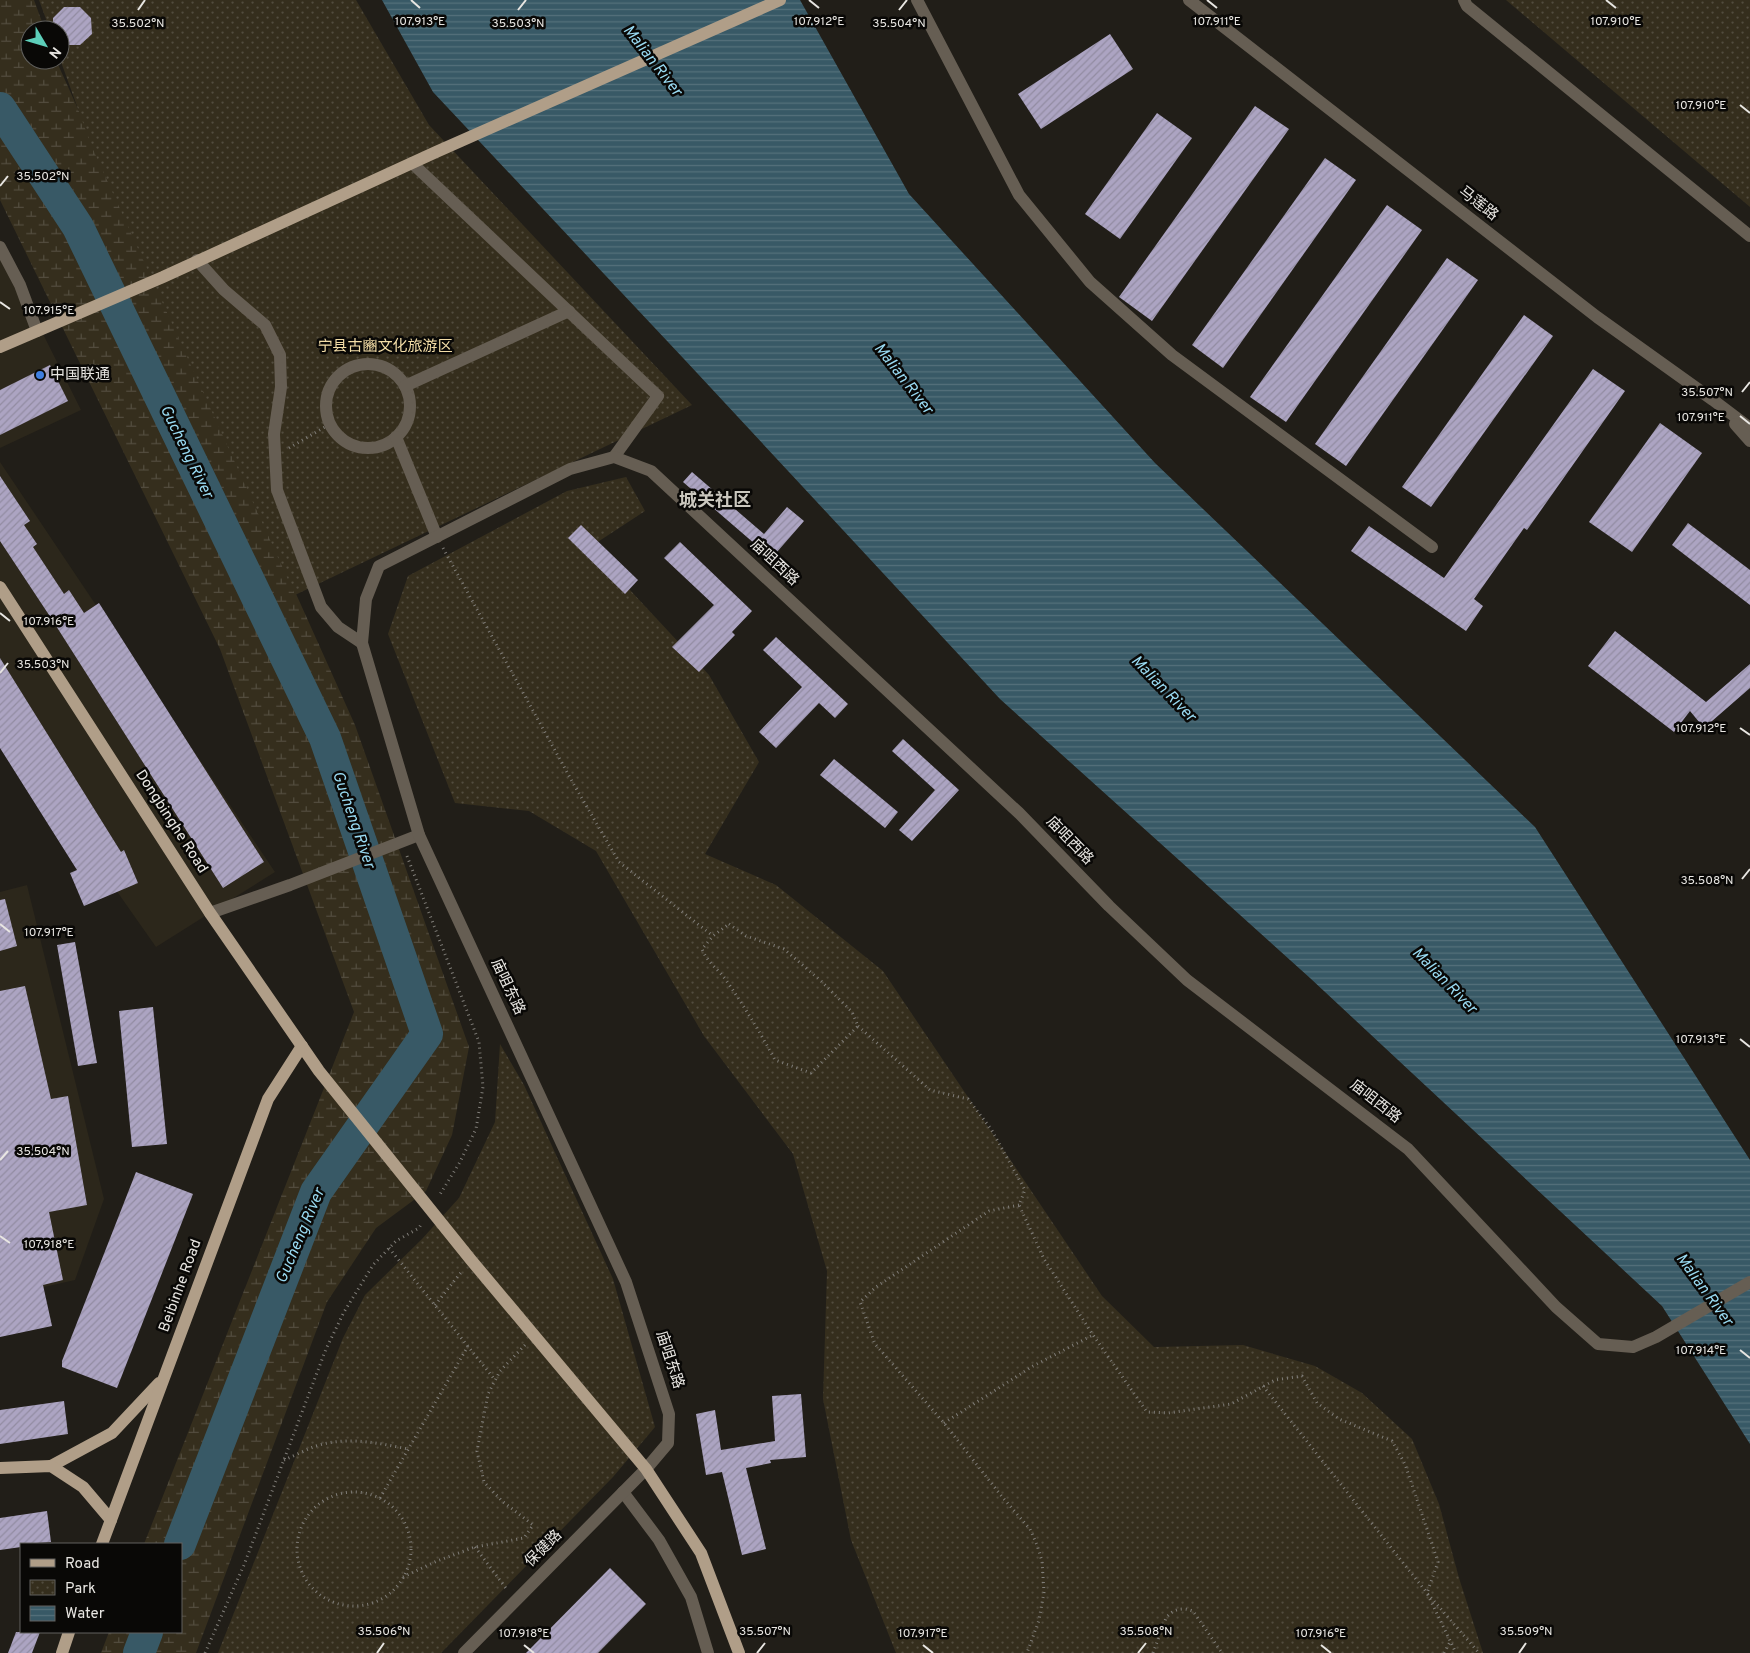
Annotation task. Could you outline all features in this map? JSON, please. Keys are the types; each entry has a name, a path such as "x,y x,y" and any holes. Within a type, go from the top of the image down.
{"main road":[{"path":"0,347 163,277 436,152 780,0"},
{"name":"Dongbinghe Road","path":"0,587 210,912 319,1071 471,1260 646,1469 701,1553 739,1653"},
{"name":"Beibinhe Road","path":"102,1543 268,1099 302,1046"},
{"path":"0,1468 51,1466 112,1433 164,1378"},
{"path":"51,1466 83,1487 111,1520"},
{"path":"62,1653 70,1633"}],"street":[{"path":"917,0 1019,195 1090,282 1172,355 1432,547"},
{"name":"马莲路","path":"1189,0 1597,316 1750,428"},
{"path":"1464,0 1467,6 1750,236"},
{"path":"396,437 437,537 570,469 614,457 658,396 412,163"},
{"path":"0,247 42,329"},
{"path":"197,260 224,290 265,325 280,354 281,387 274,434 277,490 321,607 338,627 362,643"},
{"path":"405,386 568,311"},
{"path":"370,364 384,367 396,375 405,386 410,399 409,414 404,427 396,437 385,444 373,448 360,447 348,443 338,435 330,424 326,410 328,396 333,383 343,372 356,366 370,364"},
{"path":"1713,400 1750,441"},
{"name":"庙咀西路","path":"614,457 651,471 1019,813 1109,906 1188,980 1408,1149 1556,1307 1598,1344 1633,1347 1656,1337 1750,1282"},
{"name":"庙咀东路","path":"437,537 379,566 366,599 362,643 419,835 626,1282 669,1414 668,1443 646,1469"},
{"path":"210,912 290,885 419,835"},
{"name":"保健路","path":"464,1653 646,1469"},
{"path":"623,1492 658,1540 691,1597 708,1653"}],"path":[{"path":"276,456 330,424"},
{"path":"437,537 619,862 713,936"},
{"path":"205,1653 244,1565 326,1350 344,1312 373,1266 389,1248 396,1241 419,1228 428,1207 460,1162 476,1129 483,1087 479,1042 398,843"},
{"path":"858,1026 811,1073 775,1060 753,1019 721,973 706,958 702,950 713,936 729,924 746,936 784,949 821,981 852,1012 858,1026 930,1090 968,1099 992,1129 1025,1190 1019,1205 1044,1258 1093,1335 1147,1412 1168,1413 1231,1404 1275,1380 1302,1376 1317,1403 1339,1420 1392,1441 1406,1464 1438,1562 1427,1593 1456,1653"},
{"path":"1019,1205 989,1210 876,1287 860,1302 875,1344 944,1423 1030,1529 1042,1561 1044,1592 1039,1620 1028,1653"},
{"path":"389,1248 495,1380"},
{"path":"435,1305 471,1260"},
{"path":"944,1423 1033,1366 1093,1335"},
{"path":"403,1577 437,1561 475,1547 524,1538 533,1525 502,1501 484,1482 477,1451 488,1394 500,1370 534,1336"},
{"path":"380,1498 468,1346"},
{"path":"1263,1386 1427,1593 1479,1653"},
{"path":"284,1460 316,1446 343,1441 371,1442 408,1449"},
{"path":"343,1492 362,1492 380,1498 395,1509 405,1524 408,1533 410,1560 403,1577 391,1592 375,1602 357,1606 338,1604 321,1596 307,1582 299,1565 296,1546 300,1528 310,1512 325,1499 343,1492"},
{"path":"475,1547 516,1601"},
{"path":"1153,1653 1169,1614 1180,1609 1187,1609 1193,1611 1222,1653"},
{"path":"1444,1653 1451,1642"}],"shaded area":[{"path":"0,239 32,299 27,302 81,410 0,448"},
{"path":"0,462 275,872 156,947 0,725"},
{"path":"27,885 104,1199 75,1280 0,1297 0,892"}],"green space":[{"path":"0,0 34,0 41,20 20,20 20,70 60,70 355,725 469,1047 452,1135 426,1191 376,1228 327,1302 196,1653 101,1653 109,1633 182,1633 182,1543 144,1543 354,1012 220,649 0,200"},
{"name":"宁县古豳文化旅游区","path":"39,0 356,0 429,125 692,405 295,595 91,145 64,70 70,70 70,20 46,20"},
{"path":"1506,0 1750,0 1750,207"},
{"path":"626,477 645,511 590,547 709,675 759,762 705,854 776,885 883,971 1102,1296 1154,1347 1243,1345 1315,1366 1362,1393 1412,1439 1439,1504 1459,1578 1483,1653 896,1653 851,1540 823,1399 827,1271 793,1154 704,1036 596,851 529,811 455,803 388,634 408,576 567,491"},
{"path":"500,1044 524,1085 613,1279 655,1427 613,1477 441,1653 218,1653 343,1338 365,1295 422,1239 459,1198 495,1122"}],"water":[{"name":"Malian River","path":"382,0 800,0 909,194 1155,463 1535,827 1750,1160 1750,1444 1662,1306 1310,978 1000,699 433,92"}],"building":[{"path":"64,7 80,7 91,18 92,34 80,45 70,45 70,20 53,20"},
{"path":"1110,34 1133,69 1041,129 1018,94"},
{"path":"1255,106 1289,129 1152,321 1119,297"},
{"path":"1157,113 1192,138 1120,239 1085,214"},
{"path":"1325,158 1356,180 1223,368 1192,345"},
{"path":"1387,205 1422,230 1286,422 1250,397"},
{"path":"1447,258 1478,280 1346,466 1315,444"},
{"path":"1524,315 1553,336 1431,507 1402,487"},
{"path":"50,365 68,401 0,435 0,390"},
{"path":"1593,369 1625,391 1527,530 1524,528 1474,599 1483,606 1466,631 1351,551 1369,526 1444,578"},
{"path":"1660,423 1702,453 1632,552 1589,522"},
{"path":"692,472 764,534 787,507 804,521 770,560 754,546 755,544 683,482"},
{"path":"0,476 30,521 24,525 37,544 33,547 64,594 69,590 84,613 99,603 264,862 223,888 0,541"},
{"path":"1688,523 1750,570 1750,605 1672,545"},
{"path":"581,525 638,580 625,594 568,538"},
{"path":"680,542 752,611 732,632 735,635 699,672 672,647 714,605 664,558"},
{"path":"1615,631 1706,702 1750,664 1750,688 1704,728 1690,711 1674,732 1588,666"},
{"path":"776,637 848,704 835,718 819,703 776,748 759,732 802,687 763,650"},
{"path":"0,658 121,852 124,850 138,883 84,906 70,873 77,870 0,748"},
{"path":"903,739 959,790 912,841 899,830 935,790 892,751"},
{"path":"834,759 898,812 885,828 820,775"},
{"path":"5,899 17,946 0,951 0,900"},
{"path":"75,942 97,1063 78,1066 57,945"},
{"path":"25,986 51,1099 68,1096 87,1205 49,1212 63,1280 43,1285 52,1326 0,1337 0,991"},
{"path":"153,1007 167,1144 132,1147 119,1011"},
{"path":"136,1172 193,1194 117,1388 62,1367 62,1361"},
{"path":"801,1394 806,1457 770,1460 771,1463 746,1468 766,1549 742,1555 722,1472 706,1475 696,1414 715,1410 721,1450 775,1441 772,1396"},
{"path":"64,1401 68,1434 0,1444 0,1410"},
{"path":"47,1511 51,1542 20,1543 20,1547 0,1550 0,1518"},
{"path":"610,1568 646,1604 598,1653 526,1653"},
{"path":"16,1632 40,1633 32,1653 8,1653"}],"waterway":[{"name":"Gucheng River","path":"0,108 78,227 325,738 427,1034 316,1192 180,1543"},
{"name":"Gucheng River","path":"139,1653 147,1633"}],"place":[{"name":"中国联通","path":"40,375"}],"district":[{"name":"城关社区","path":"715,501"}]}
